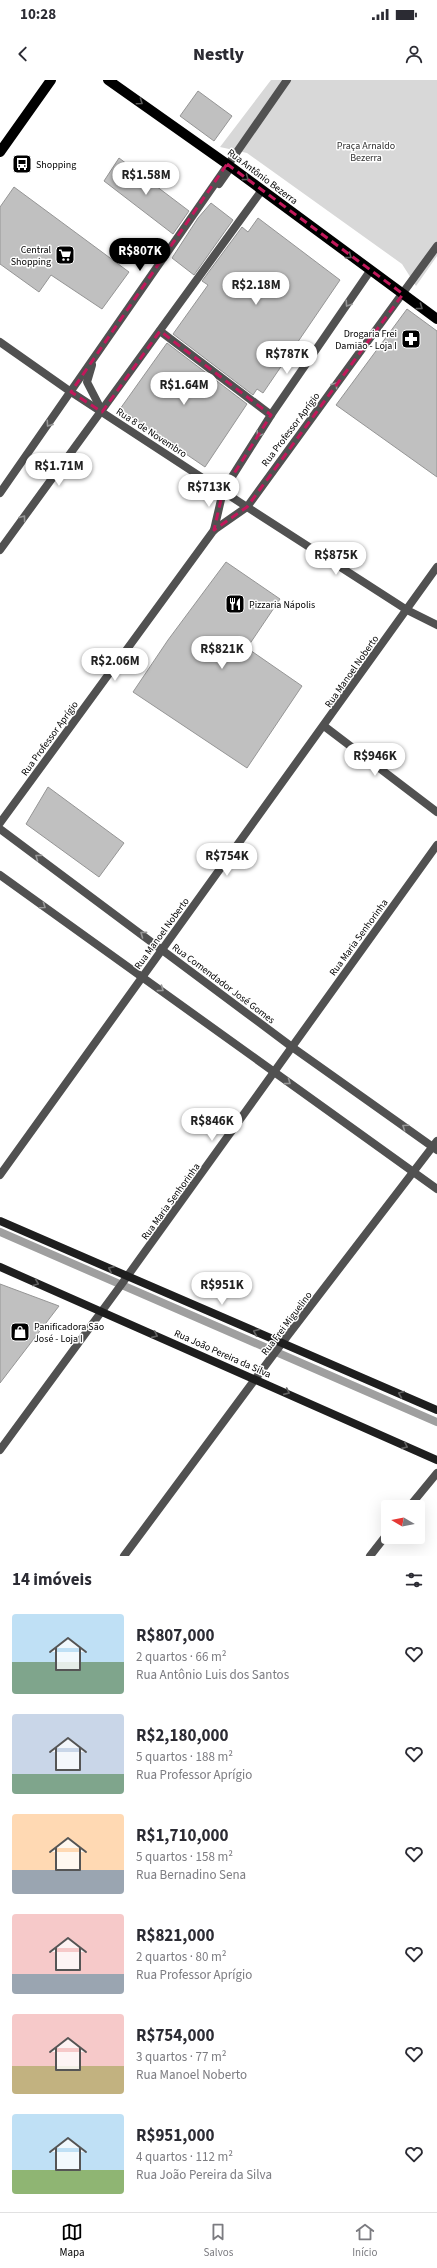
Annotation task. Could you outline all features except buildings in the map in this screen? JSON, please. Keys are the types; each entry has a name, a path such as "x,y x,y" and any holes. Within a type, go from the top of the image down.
{"main road":[{"path":"0,152 51,80"},
{"name":"Rua Antônio Bezerra","path":"108,80 229,165 370,271 437,319"}],"street":[{"path":"102,412 87,382 93,361 287,80"},
{"path":"0,493 229,165"},
{"path":"0,550 102,412 262,190"},
{"name":"Rua Professor Aprígio","path":"0,822 214,530 246,507 437,246"},
{"name":"Rua Professor Aprígio","path":"214,530 224,492 271,415 370,271"},
{"path":"160,332 271,415"},
{"name":"Rua 8 de Novembro","path":"0,342 71,392 246,507 407,610 437,625"},
{"name":"Rua Manoel Noberto","path":"0,1176 142,976 324,726 437,567"},
{"path":"324,726 437,812"},
{"name":"Rua Comendador José Gomes","path":"0,829 163,949 292,1047 436,1146"},
{"name":"Rua Maria Senhorinha","path":"0,1450 102,1311 437,844"},
{"path":"0,875 437,1189"},
{"name":"Rua Frei Miguelino","path":"124,1556 282,1343 413,1172 436,1146"},
{"path":"0,1221 437,1410"},
{"name":"Rua João Pereira da Silva","path":"0,1267 256,1378 437,1460"},
{"path":"415,1500 437,1473"},
{"path":"370,1556 381,1542"}],"highlighted area":[{"path":"227,164 403,294 247,507 214,530 223,491 271,415 160,331 102,412 71,392"}],"green space":[{"name":"Praça Arnaldo Bezerra","path":"271,80 437,80 437,256 416,286 402,264 247,153 220,147"}],"waterway":[{"path":"0,1232 437,1422"}],"place":[{"name":"Shopping","path":"22,164"},
{"name":"Central Shopping","path":"65,255"},
{"name":"Drogaria Frei Damião - Loja I","path":"411,339"},
{"name":"Pizzaria Nápolis","path":"235,604"},
{"name":"Panificadora São José - Loja I","path":"20,1332"}]}
